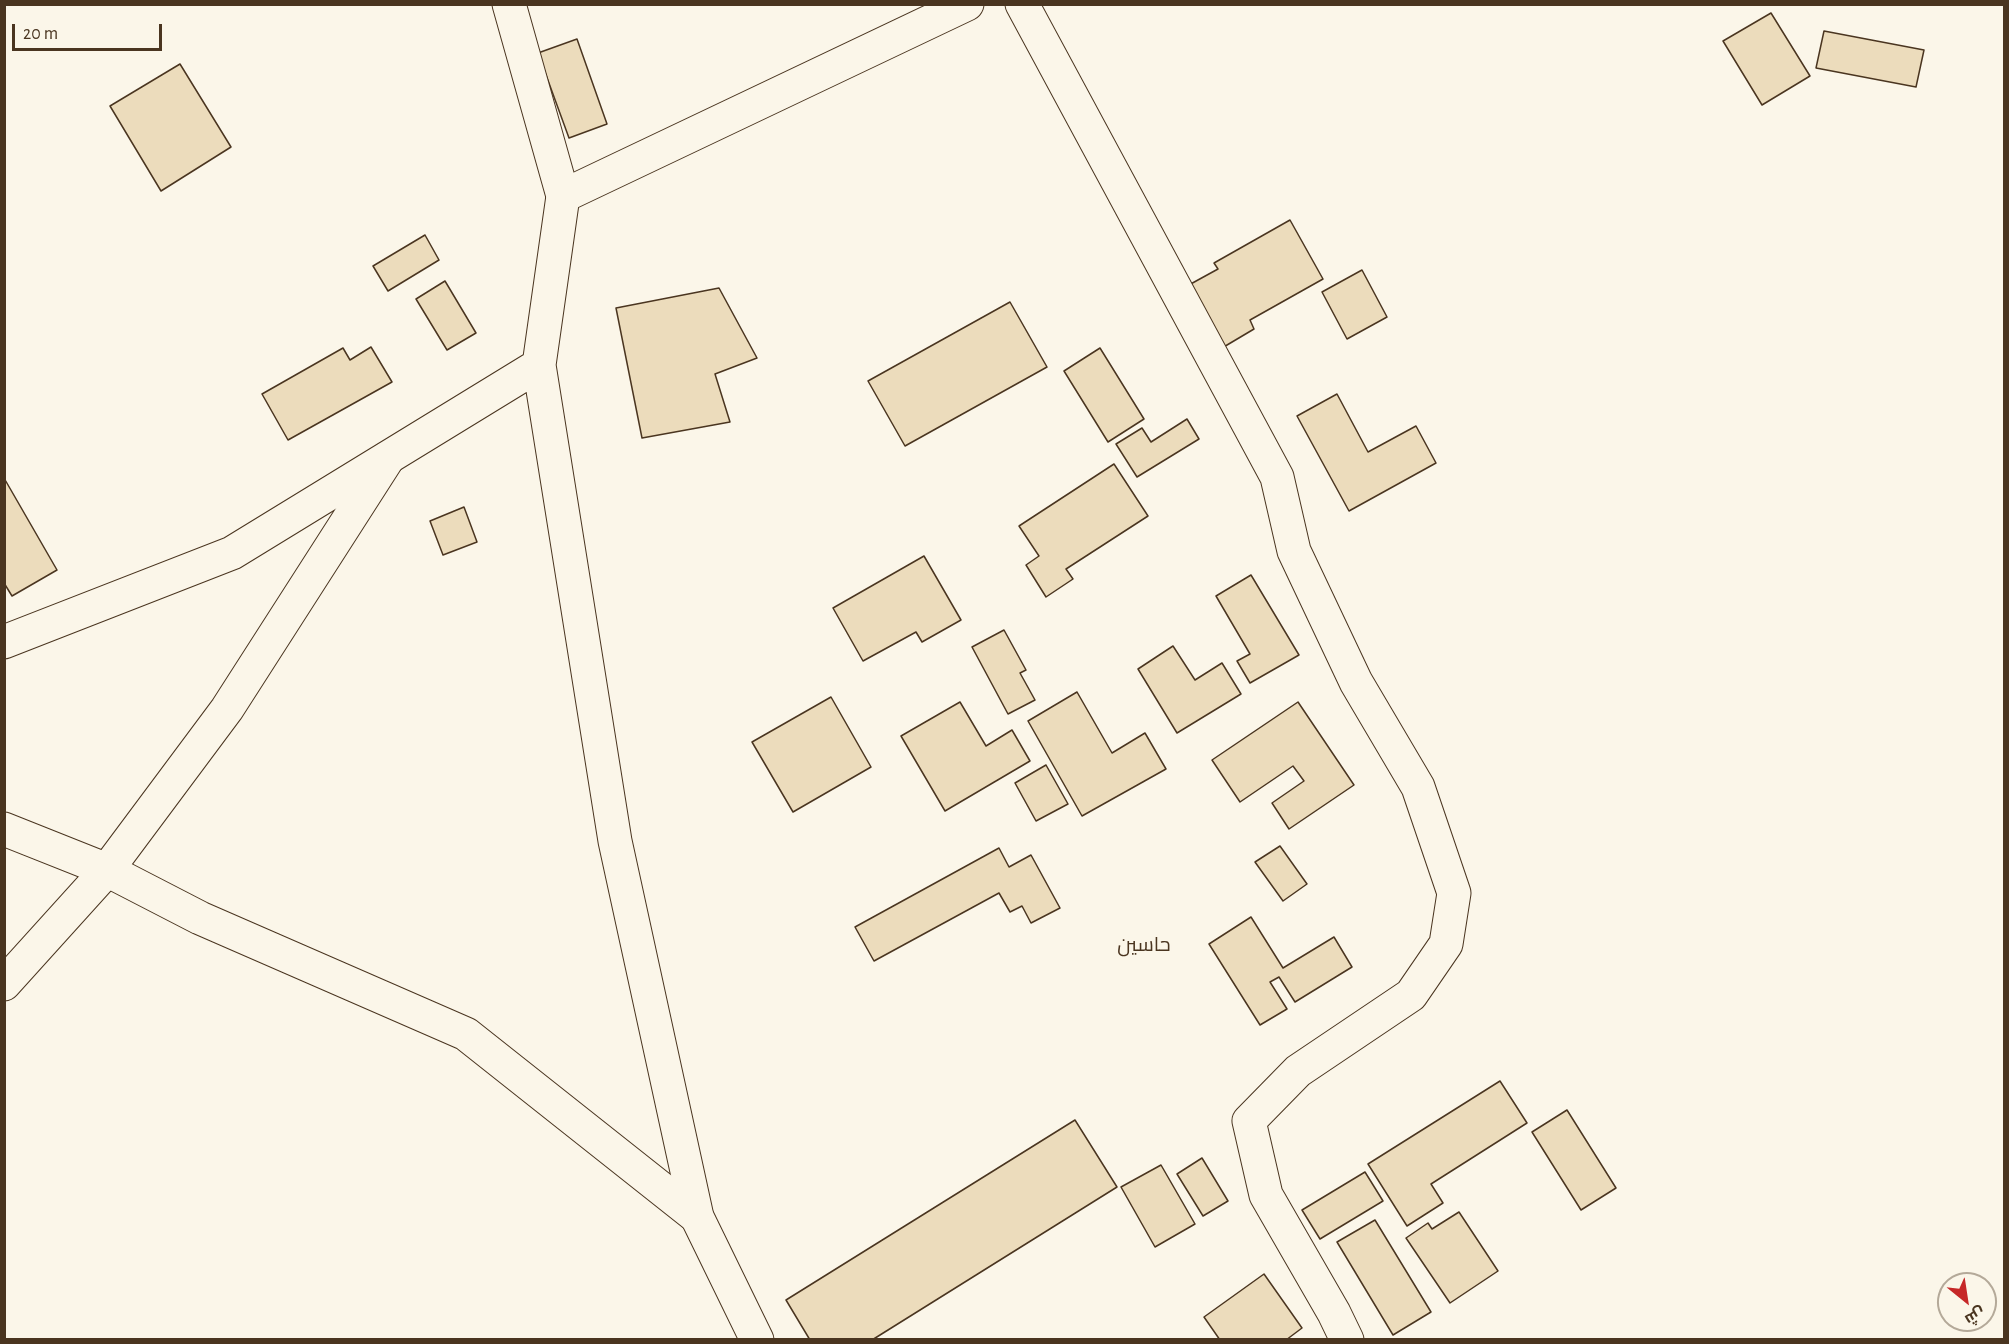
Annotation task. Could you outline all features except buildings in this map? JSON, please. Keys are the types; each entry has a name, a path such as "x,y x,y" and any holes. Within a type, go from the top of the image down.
{"street":[{"path":"508,4 563,196 539,364 615,841 697,1217 757,1340"},
{"path":"563,196 967,4"},
{"path":"1022,4 1277,477 1294,551 1356,682 1418,787 1454,893 1446,944 1411,995 1298,1071 1249,1121 1266,1195 1334,1313 1347,1340"},
{"path":"4,642 232,553 539,364"},
{"path":"4,984 106,870 227,709 388,458"},
{"path":"4,829 106,870 200,918 466,1034 697,1217"}],"district":[{"name":"حاسين","path":"1144,945"}]}
